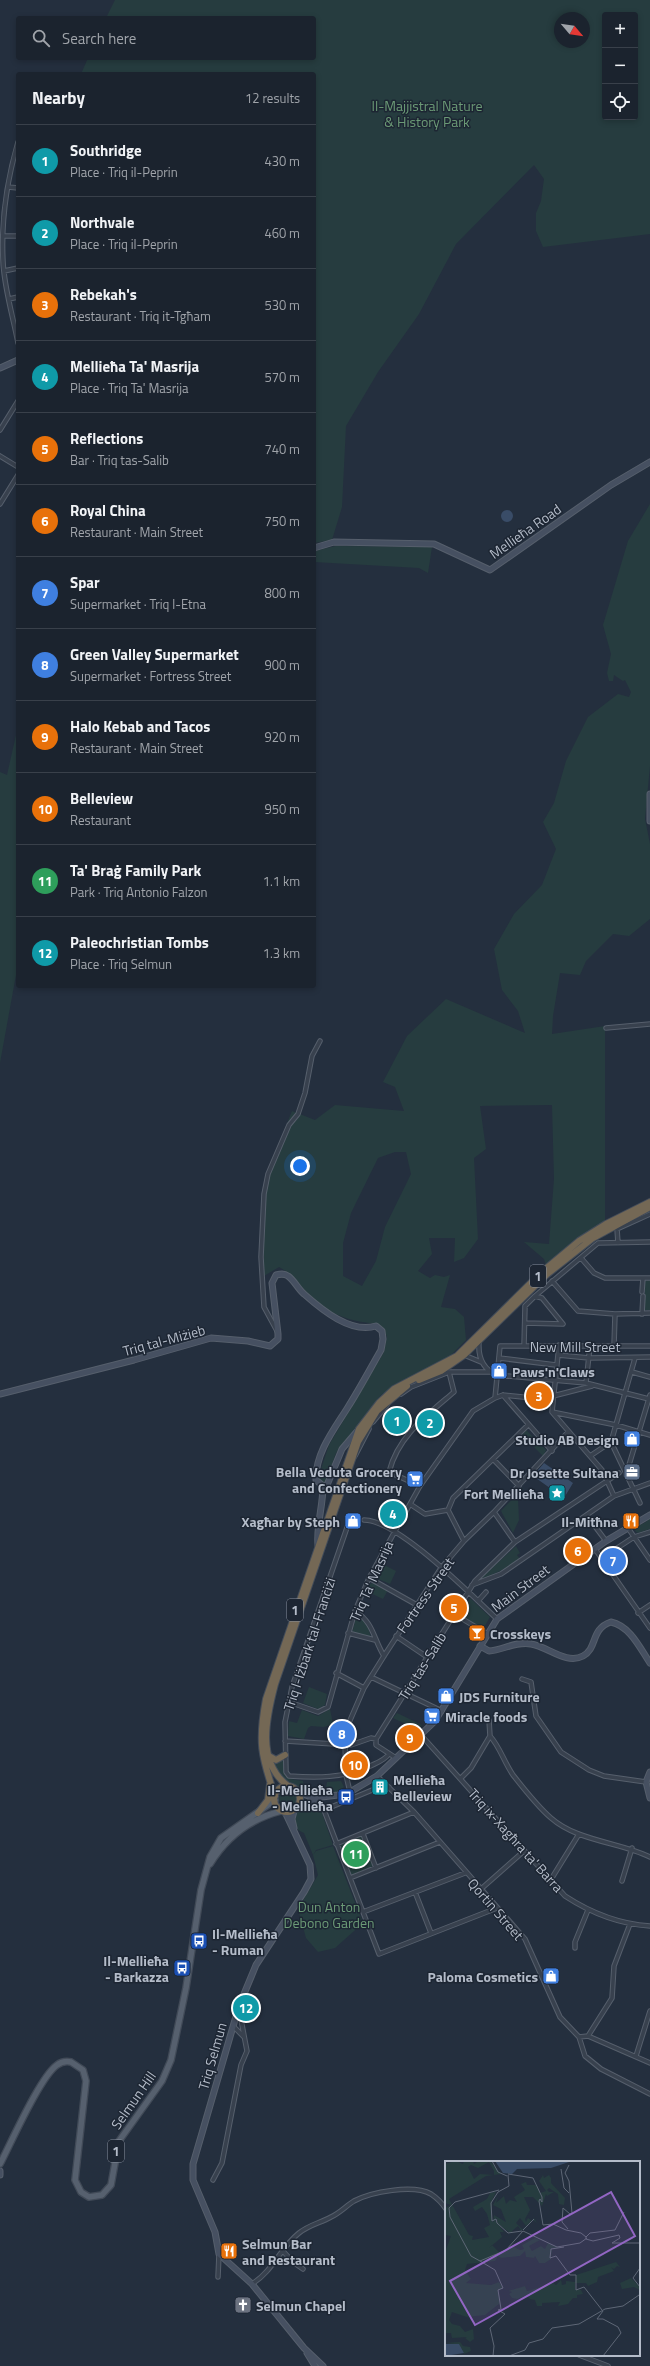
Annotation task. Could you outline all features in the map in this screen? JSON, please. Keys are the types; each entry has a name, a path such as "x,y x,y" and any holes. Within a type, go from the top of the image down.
{"highway":[{"name":"1","path":"296,1808 283,1811 275,1798 261,1745 266,1699 359,1429 379,1403 394,1389 457,1356 543,1271 579,1241 606,1224 650,1202"},
{"name":"1","path":"297,1792 276,1776 268,1756 266,1744 267,1720 275,1684 350,1464 363,1432 381,1407 405,1387 441,1371 464,1355 546,1275 566,1258 607,1229 650,1207"},
{"path":"268,1756 276,1760 285,1755"},
{"path":"258,1813 268,1800 271,1783"},
{"name":"1","path":"275,1798 279,1788 288,1786"},
{"path":"296,1808 300,1801 297,1792"}],"main road":[{"name":"Selmun Hill","path":"0,2164 27,2110 53,2069 62,2063 71,2062 83,2070 86,2081 75,2180 81,2192 89,2197 102,2195 108,2190 112,2181 119,2141 162,2081 171,2060 186,1988 198,1905 212,1852 221,1838 258,1813 275,1798"},
{"name":"Selmun Hill","path":"207,1870 223,1845 238,1830 255,1820 283,1811"}],"street":[{"path":"16,151 8,187 1,247 4,272 16,333"},
{"path":"8,187 16,188"},
{"path":"3,236 16,236"},
{"path":"0,266 3,262"},
{"path":"4,272 16,269"},
{"path":"9,299 16,297"},
{"path":"0,368 16,361"},
{"path":"0,430 16,404"},
{"path":"0,456 16,466"},
{"path":"316,547 334,542 434,544 490,570 610,486 650,462"},
{"path":"0,504 16,478"},
{"path":"650,794 650,821"},
{"path":"606,1028 650,1024"},
{"path":"278,1334 264,1307 261,1257 264,1194 268,1174 289,1125 298,1114 306,1093 312,1056 320,1041"},
{"path":"618,1243 617,1229 650,1214"},
{"path":"524,1346 525,1306 552,1281 598,1243 650,1242"},
{"path":"581,1258 594,1273 605,1278 650,1278"},
{"path":"278,1334 272,1283 276,1275 283,1274 288,1276 304,1294 335,1317 358,1327 367,1328 376,1326 382,1331 383,1339 381,1350 336,1425 323,1452 316,1475 319,1484 323,1486"},
{"path":"642,1314 643,1278"},
{"path":"552,1281 578,1310 615,1314 650,1313"},
{"path":"525,1323 563,1324 542,1298 535,1296"},
{"path":"614,1346 615,1314"},
{"name":"Triq tal-Miżieb","path":"0,1394 134,1360 212,1338 248,1340 270,1346 278,1339 278,1334"},
{"path":"479,1342 481,1362"},
{"path":"559,1345 552,1398 552,1412 602,1470 614,1496"},
{"name":"New Mill Street","path":"499,1358 500,1346 650,1346"},
{"path":"586,1383 590,1346"},
{"path":"464,1355 481,1362 491,1372 497,1375 586,1383 592,1386 625,1392 649,1399"},
{"path":"558,1355 589,1358 650,1357"},
{"path":"495,1398 499,1358 556,1365"},
{"path":"590,1456 611,1442 635,1358"},
{"path":"350,1464 373,1422 390,1402 411,1387 449,1372 491,1372"},
{"path":"420,1486 389,1472 399,1447 415,1426 454,1392 449,1372"},
{"path":"632,1372 650,1377"},
{"path":"504,1395 552,1398 592,1386"},
{"path":"626,1475 650,1394"},
{"path":"504,1395 528,1425 552,1451"},
{"name":"Triq Ta' Masrija","path":"289,1702 318,1712 328,1707 336,1673 355,1611 369,1578 394,1531 420,1486 473,1411 495,1398 504,1395"},
{"path":"552,1412 616,1425 650,1435"},
{"path":"464,1541 448,1510 453,1498 528,1425"},
{"path":"323,1486 327,1485 342,1448 359,1429"},
{"name":"Fortress Street","path":"350,1792 346,1775 345,1744 348,1725 364,1688 441,1568 464,1541 519,1486 568,1432"},
{"path":"611,1442 640,1503"},
{"path":"493,1459 519,1486"},
{"name":"Triq tas-Salib","path":"376,1739 472,1586 516,1542 619,1472"},
{"path":"472,1586 501,1574 614,1496 650,1483"},
{"path":"318,1545 316,1535 323,1503 323,1486"},
{"path":"410,1504 425,1514 448,1510"},
{"path":"494,1512 516,1542"},
{"name":"Main Street","path":"296,1808 345,1795 377,1776 421,1735 442,1711 486,1633 497,1619 543,1582 606,1541 628,1528 644,1521 650,1515"},
{"name":"Triq l-Iżbark tal-Franċiżi","path":"346,1775 332,1778 287,1775 285,1755 285,1722 289,1702 351,1516"},
{"path":"364,1520 373,1520 394,1531 441,1568 497,1619"},
{"path":"594,1525 606,1541"},
{"path":"628,1528 650,1560"},
{"path":"602,1558 634,1537 650,1532"},
{"path":"595,1549 638,1613 650,1628"},
{"path":"369,1578 417,1605"},
{"path":"478,1601 486,1592"},
{"path":"638,1613 650,1605"},
{"path":"355,1611 369,1622 375,1640 384,1656"},
{"path":"454,1614 486,1633"},
{"path":"480,1646 489,1651 518,1644 530,1644 569,1658 576,1658 587,1653 598,1630 611,1622 618,1624 628,1631 650,1663"},
{"path":"348,1633 375,1640"},
{"path":"396,1636 427,1657"},
{"path":"336,1673 364,1688"},
{"path":"371,1677 442,1711"},
{"path":"522,1679 531,1682 536,1716 561,1752 589,1770 604,1776 646,1782"},
{"path":"461,1778 471,1768 490,1736 490,1720"},
{"name":"Triq ix-Xagħra ta' Barra","path":"421,1735 565,1896 588,1910 630,1924 650,1926"},
{"path":"490,1736 497,1744 513,1774 552,1819 579,1834 632,1848 650,1857"},
{"path":"285,1741 351,1745 371,1738 376,1739 376,1745 396,1758"},
{"path":"346,1775 382,1761 389,1754"},
{"path":"650,1772 646,1782 650,1798"},
{"name":"Qortin Street","path":"377,1776 414,1812 465,1873 525,1939 560,2017 579,2037 582,2050 591,2061 650,2094"},
{"path":"389,1787 379,1792 377,1788 324,1810 379,1954 497,1908"},
{"name":"Main Street","path":"297,1792 314,1798 350,1792"},
{"name":"Triq Selmun","path":"295,1832 292,1819 296,1808"},
{"name":"Triq Selmun","path":"218,2277 219,2254 214,2232 192,2180 192,2170 239,2006 256,1964 311,1879 310,1865 295,1832 283,1811"},
{"path":"336,1844 414,1812"},
{"path":"362,1834 376,1868"},
{"path":"550,1881 579,1834"},
{"path":"350,1878 440,1842"},
{"path":"622,1882 632,1848"},
{"path":"481,1890 524,1851"},
{"path":"363,1912 465,1873"},
{"path":"415,1892 431,1933"},
{"path":"575,1948 575,1942 588,1910"},
{"path":"588,2036 612,1998 614,1966 630,1924"},
{"path":"213,2180 222,2163 241,2065 247,2051 239,2006"},
{"path":"636,2056 650,2011"},
{"path":"233,2026 245,2038"},
{"path":"579,2037 593,2026"},
{"path":"579,2037 588,2036 650,2063"},
{"path":"252,2284 270,2270 282,2250 309,2226 332,2217 359,2199 382,2192 398,2190 423,2191 436,2198 445,2208"},
{"path":"282,2250 293,2262 303,2269"},
{"path":"219,2254 252,2284 304,2348 323,2366"},
{"path":"304,2348 315,2366"},
{"path":"582,2356 608,2366"}],"green space":[{"name":"Il-Majjistral Nature & History Park","path":"115,0 650,0 650,234 543,247 536,231 536,213 541,201 544,179 534,165 456,244 419,314 378,372 346,426 342,507 332,540 316,543 316,72 82,72 87,60 316,60 316,16 107,16"},
{"path":"650,504 650,766 645,819 650,844 650,919 629,936 613,934 586,961 580,975 560,973 553,1016 552,1034 605,1026 605,1222 546,1265 544,1259 524,1242 549,1244 554,1179 552,1105 480,1106 486,1149 474,1158 478,1239 464,1258 454,1262 455,1238 429,1238 432,1254 418,1271 430,1278 435,1275 444,1277 450,1275 441,1307 455,1309 464,1317 466,1340 449,1357 381,1395 336,1453 325,1484 320,1484 318,1478 329,1445 384,1352 387,1336 377,1324 346,1318 320,1305 290,1275 279,1267 264,1276 264,1180 292,1111 315,1120 335,1105 404,1111 395,1087 383,1082 407,1036 446,999 525,1033 518,1011 502,990 494,949 514,914 542,885 556,849 543,822 554,803 566,761 588,717 618,694 629,697 631,692 625,680 623,681 614,675 613,681 609,681 607,673 611,654 603,625 628,541","holes":["395,1152 406,1152 411,1174 385,1227 376,1261 362,1286 343,1276 343,1243 351,1213 378,1158"]},
{"path":"336,546 432,547 428,573 419,568 316,562 316,551"},
{"path":"16,735 16,975 0,1063 0,772 7,775"},
{"path":"650,1280 650,1310 645,1310 645,1281"},
{"path":"526,1430 546,1450 543,1456 522,1435"},
{"path":"524,1487 518,1499 519,1520 513,1533 501,1511"},
{"path":"650,1517 650,1529 638,1533 635,1531 636,1527 646,1522"},
{"path":"516,1546 520,1553 517,1555 520,1559 504,1569 477,1582"},
{"path":"380,1563 396,1571 390,1584 376,1578 374,1575"},
{"path":"373,1583 388,1590 383,1599 366,1591 370,1584"},
{"path":"470,1598 490,1617 483,1629 459,1615"},
{"path":"360,1617 367,1623 371,1638 352,1633 356,1618"},
{"path":"309,1687 327,1694 325,1705 318,1709 303,1703"},
{"path":"330,1709 333,1724 324,1727 311,1726 308,1728 304,1739 288,1736 289,1721 297,1723 302,1710 318,1716"},
{"path":"397,1713 422,1725 418,1730 393,1718"},
{"path":"283,1760 285,1776 290,1779 303,1781 304,1792 325,1793 327,1782 341,1781 344,1787 329,1795 321,1796 304,1793 288,1785 279,1775 273,1762"},
{"path":"288,1790 294,1793 297,1799 294,1805 288,1808 282,1805 279,1799 282,1793"},
{"path":"318,1802 333,1845 316,1850 313,1855 304,1833 298,1830 295,1819 296,1814 302,1808"},
{"path":"362,1835 373,1863 371,1868 352,1876 339,1844"},
{"name":"Dun Anton Debono Garden","path":"333,1846 363,1923 335,1948 318,1952 306,1938 298,1909 318,1875 313,1855 316,1851"}],"water":[{"path":"507,510 511,512 513,516 511,520 507,522 503,520 501,516 503,512"},
{"path":"544,1463 573,1483 564,1498 533,1476"}],"place":[{"name":"Paws'n'Claws","path":"499,1371"},
{"name":"Rebekah's","path":"539,1396"},
{"name":"Southridge","path":"397,1421"},
{"name":"Northvale","path":"430,1423"},
{"name":"Studio AB Design","path":"632,1439"},
{"name":"Dr Josette Sultana","path":"632,1472"},
{"name":"Bella Veduta Grocery and Confectionery","path":"415,1479"},
{"name":"Fort Mellieħa","path":"557,1493"},
{"name":"Mellieħa Ta' Masrija","path":"393,1514"},
{"name":"Xagħar by Steph","path":"353,1521"},
{"name":"Il-Mitħna","path":"631,1521"},
{"name":"Royal China","path":"578,1551"},
{"name":"Spar","path":"613,1561"},
{"name":"Reflections","path":"454,1608"},
{"name":"Crosskeys","path":"477,1633"},
{"name":"JDS Furniture","path":"446,1696"},
{"name":"Miracle foods","path":"432,1716"},
{"name":"Green Valley Supermarket","path":"342,1734"},
{"name":"Halo Kebab and Tacos","path":"410,1738"},
{"name":"Belleview","path":"355,1765"},
{"name":"Mellieħa Belleview","path":"380,1787"},
{"name":"Il-Mellieħa - Mellieħa","path":"346,1797"},
{"name":"Ta' Braġ Family Park","path":"356,1854"},
{"name":"Il-Mellieħa - Ruman","path":"199,1941"},
{"name":"Il-Mellieħa - Barkazza","path":"182,1968"},
{"name":"Paloma Cosmetics","path":"551,1976"},
{"name":"Paleochristian Tombs","path":"246,2008"},
{"name":"Selmun Bar and Restaurant","path":"229,2251"},
{"name":"Selmun Chapel","path":"243,2305"}]}
